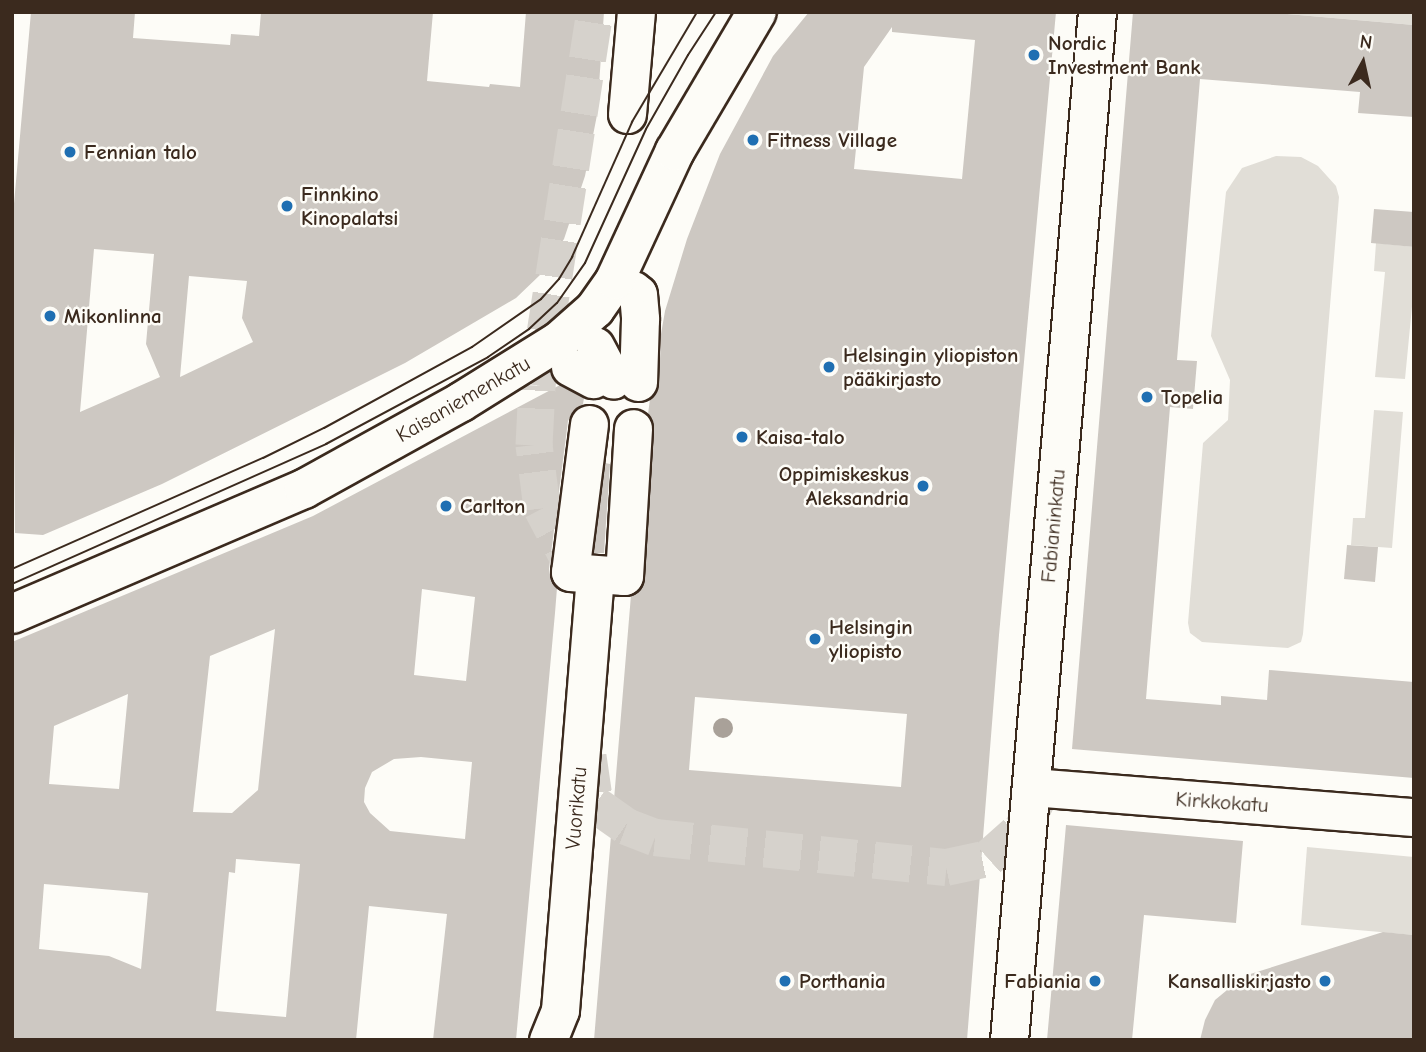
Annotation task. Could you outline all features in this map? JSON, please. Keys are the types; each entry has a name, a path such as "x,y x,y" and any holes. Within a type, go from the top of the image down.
{"main road":[{"name":"Kaisaniemenkatu","path":"12,614 304,489 461,402 559,341 595,309 615,280 675,151 757,12"}],"street":[{"path":"627,114 617,50 636,12"},
{"name":"Fabianinkatu","path":"1009,1040 1097,12"},
{"path":"589,424 570,572 624,576 633,428"},
{"path":"575,539 626,544"},
{"name":"Vuorikatu","path":"548,1040 560,1010 595,574"},
{"name":"Kirkkokatu","path":"1031,787 1414,817"}],"shaded area":[{"path":"1265,12 1414,12 1414,25"},
{"path":"1276,156 1301,157 1318,166 1336,186 1339,197 1303,634 1301,642 1288,648 1202,642 1190,633 1188,623 1203,443 1228,420 1230,380 1211,336 1226,192 1242,168"},
{"path":"1376,243 1414,247 1414,286 1405,379 1375,377 1385,272 1374,271"},
{"path":"1374,410 1403,412 1392,548 1351,545 1353,518 1365,518"},
{"path":"1307,847 1414,857 1414,935 1301,925"}],"building":[{"path":"31,12 135,12 133,38 230,45 231,34 259,36 261,12 433,12 427,81 520,87 526,12 604,12 597,115 585,176 564,239 540,275 516,298 405,363 162,484 43,535 15,533 12,226","holes":["94,249 154,254 146,344 160,377 80,412","189,276 247,281 242,318 253,342 180,377"]},
{"name":"Helsingin yliopisto","path":"809,12 1056,12 999,635 967,1040 594,1040 631,595 641,588 645,577 654,429 648,414 650,399 659,383 665,311 687,239 720,154 773,56","holes":["892,27 892,32 975,40 962,179 854,169 864,67","695,697 907,714 901,787 689,770"]},
{"name":"Topelia","path":"1133,12 1265,12 1414,25 1414,117 1358,113 1360,92 1200,79 1177,360 1197,361 1193,409 1170,407 1146,699 1221,705 1221,696 1267,700 1269,670 1414,682 1414,778 1072,749"},
{"path":"1374,209 1414,212 1414,247 1371,243"},
{"path":"560,385 584,398 583,404 573,411 568,421 549,569 551,580 557,588 516,1040 433,1040 447,914 369,906 356,1040 12,1040 12,642 313,516","holes":["422,589 475,597 466,681 414,675","275,629 258,790 232,813 193,812 210,656","128,694 119,789 49,784 54,726","421,757 472,762 465,839 390,831 370,813 364,802 365,788 372,772 394,759","236,859 300,864 286,1017 216,1011 229,872 235,873","44,884 148,893 141,969 109,956 39,949"]},
{"path":"605,463 610,464 604,553 594,553"},
{"path":"1347,545 1378,547 1375,582 1344,579"},
{"name":"Fabiania","path":"1066,825 1243,841 1236,923 1144,915 1132,1040 1047,1040"},
{"name":"Kansalliskirjasto","path":"1383,932 1414,935 1414,1040 1200,1040 1205,1020 1215,1000 1244,976"}],"tunnel":[{"path":"579,578 542,508 534,445 537,385 595,12"},
{"path":"588,756 595,804 626,826 655,837 946,867 988,858 1023,827 1037,800"}],"tram line":[{"path":"12,569 263,458 324,428 472,347 541,299 559,279 572,257 632,122 697,12"},
{"path":"12,584 326,444 488,357 529,329 557,303 585,263 646,129 716,12"}],"place":[{"name":"Nordic Investment Bank","path":"1034,55"},
{"name":"Fitness Village","path":"753,140"},
{"name":"Fennian talo","path":"70,152"},
{"name":"Finnkino Kinopalatsi","path":"287,206"},
{"name":"Mikonlinna","path":"50,316"},
{"name":"Helsingin yliopiston pääkirjasto","path":"829,367"},
{"name":"Topelia","path":"1147,397"},
{"name":"Kaisa-talo","path":"742,437"},
{"name":"Oppimiskeskus Aleksandria","path":"923,486"},
{"name":"Carlton","path":"446,506"},
{"name":"Helsingin yliopisto","path":"815,639"},
{"name":"Porthania","path":"785,981"},
{"name":"Fabiania","path":"1095,981"},
{"name":"Kansalliskirjasto","path":"1325,981"}]}
